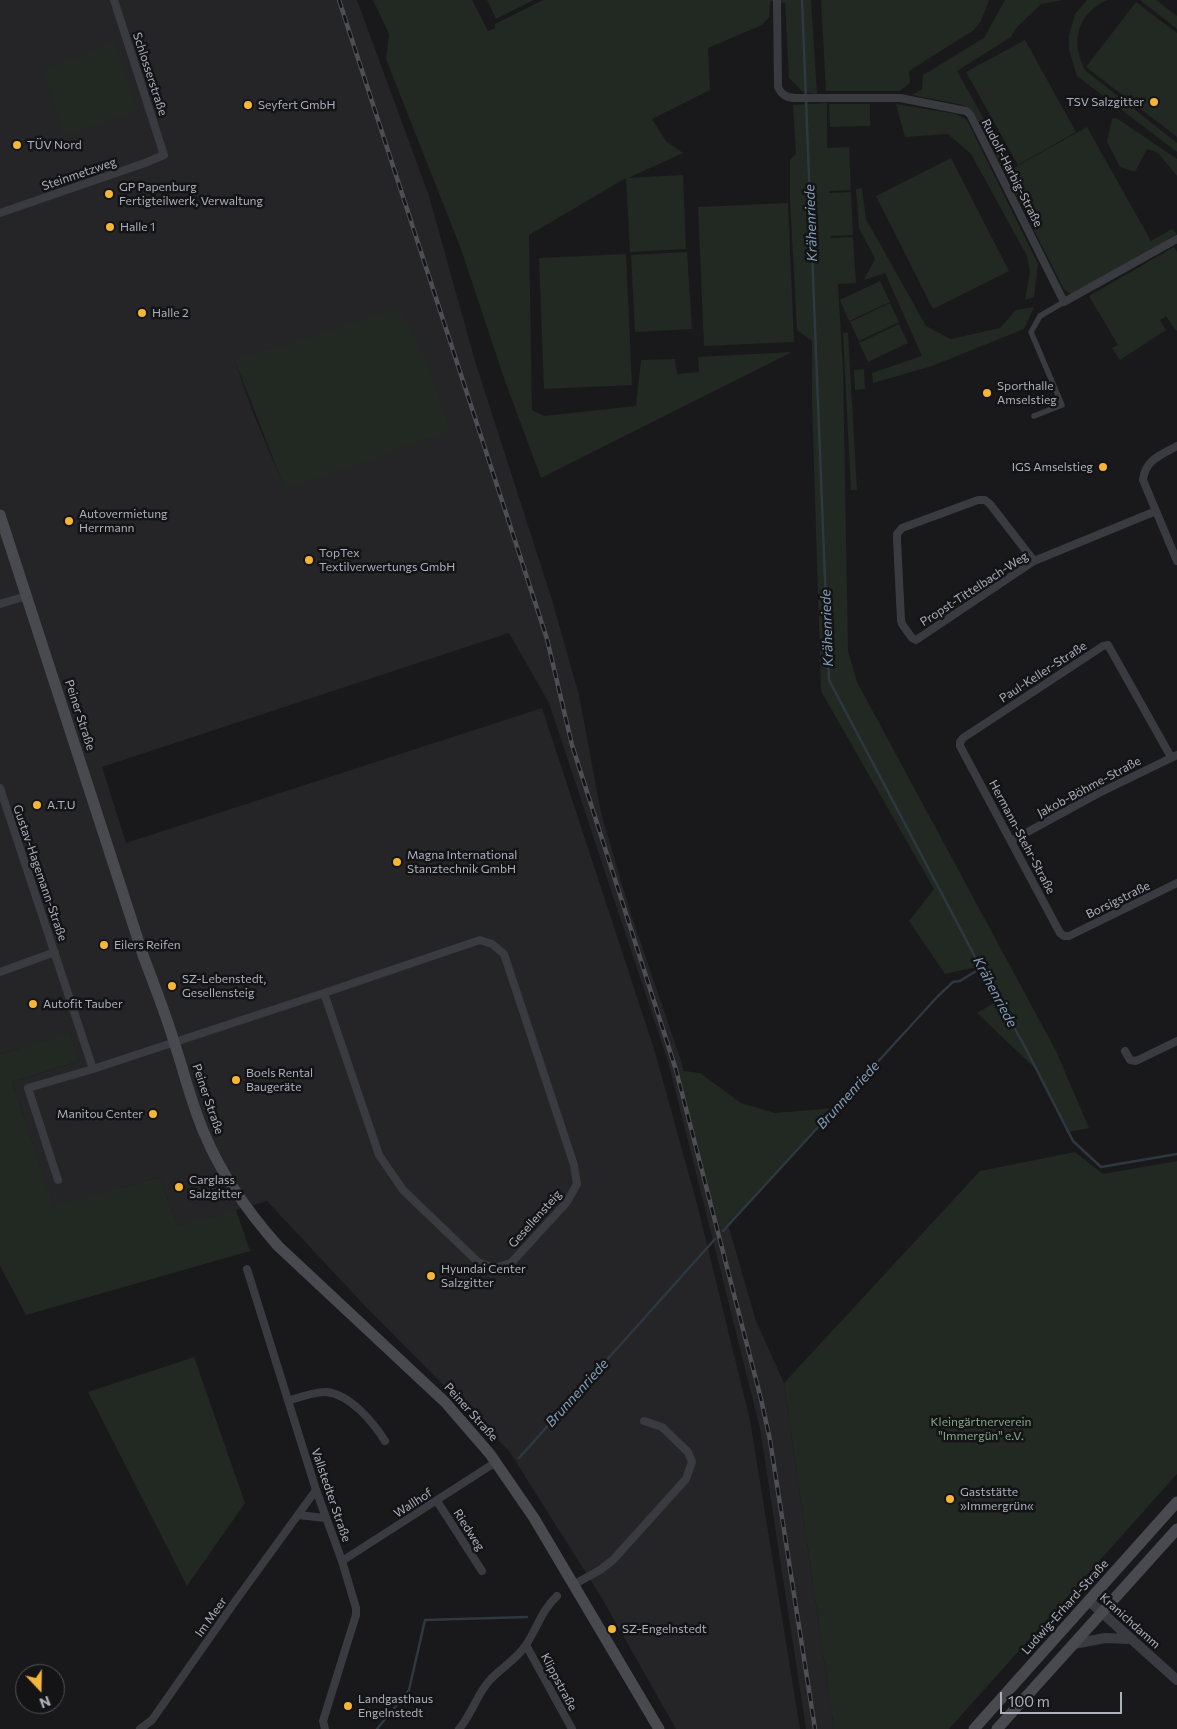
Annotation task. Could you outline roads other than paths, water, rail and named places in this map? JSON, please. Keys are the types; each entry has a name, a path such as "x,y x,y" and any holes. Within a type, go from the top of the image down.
{"main road":[{"name":"Peiner Straße","path":"0,515 204,1135 233,1187 260,1226 314,1282 445,1402 496,1462 534,1518 659,1729"},
{"name":"Ludwig-Erhard-Straße","path":"974,1729 1177,1502"},
{"path":"997,1729 1177,1529"}],"street":[{"name":"Schlosserstraße","path":"114,0 164,155"},
{"name":"Rudolf-Harbig-Straße","path":"777,0 778,87 781,93 784,96 798,98 900,98 966,111 974,122 1064,302"},
{"name":"Steinmetzweg","path":"0,213 164,155"},
{"path":"1034,416 1062,405 1031,332 1040,316 1177,239"},
{"path":"1177,446 1149,463 1144,470 1143,480 1177,561"},
{"name":"Propst-Tittelbach-Weg","path":"1034,561 985,500 978,500 902,528 897,534 897,540 902,624 912,638 916,640 1034,561 1156,511"},
{"path":"0,604 26,596"},
{"name":"Paul-Keller-Straße","path":"960,742 963,738 1035,690 1103,646 1108,645 1174,756"},
{"name":"Hermann-Stehr-Straße","path":"960,742 960,746 1060,933 1064,936 1069,936"},
{"name":"Jakob-Böhme-Straße","path":"1012,841 1099,793 1174,756"},
{"name":"Gustav-Hagemann-Straße","path":"0,788 2,801 55,952 93,1069"},
{"name":"Borsigstraße","path":"1069,936 1177,883"},
{"name":"Gesellensteig","path":"174,1042 480,940 492,944 504,954 574,1165 577,1184 567,1202 511,1263 494,1268 478,1262 403,1190 379,1155 324,993"},
{"name":"Gustav-Hagemann-Straße","path":"0,972 55,952"},
{"path":"1125,1051 1130,1060 1136,1061 1177,1040"},
{"path":"58,1180 28,1088 174,1042"},
{"name":"Vallstedter Straße","path":"247,1270 325,1518 342,1561 356,1608 356,1615 325,1713 323,1721 325,1729"},
{"path":"288,1401 305,1395 327,1392 348,1400 375,1425 385,1441"},
{"path":"573,1585 600,1570 613,1560 686,1479 692,1462 688,1452 662,1427 644,1421"},
{"name":"Wallhof","path":"342,1561 496,1462"},
{"name":"Im Meer","path":"140,1729 152,1720 316,1490"},
{"name":"Riedweg","path":"436,1501 482,1571"},
{"path":"298,1515 325,1518"},
{"path":"459,1729 474,1709 490,1679 519,1655 548,1604 557,1596"},
{"name":"Kranichdamm","path":"1089,1601 1177,1680"},
{"path":"1074,1644 1101,1638 1131,1639"},
{"name":"Klippstraße","path":"526,1645 572,1729"}],"waterway":[{"name":"Krähenriede","path":"802,0 829,680 981,968 1025,1047 1073,1141 1101,1167 1177,1154"},
{"name":"Brunnenriede","path":"723,1231 938,996 953,982 960,981 981,968"},
{"name":"Brunnenriede","path":"519,1458 715,1239"},
{"name":"Brunnenriede","path":"377,1729 409,1690 425,1620 527,1617"}],"railway":[{"path":"339,0 547,639 572,745 676,1070 770,1440 815,1729"}],"place":[{"name":"TSV Salzgitter","path":"1154,102"},
{"name":"Seyfert GmbH","path":"248,105"},
{"name":"TÜV Nord","path":"17,145"},
{"name":"GP Papenburg Fertigteilwerk, Verwaltung","path":"109,194"},
{"name":"Halle 1","path":"110,227"},
{"name":"Halle 2","path":"142,313"},
{"name":"Sporthalle Amselstieg","path":"987,393"},
{"name":"IGS Amselstieg","path":"1103,467"},
{"name":"Autovermietung Herrmann","path":"69,521"},
{"name":"TopTex Textilverwertungs GmbH","path":"309,560"},
{"name":"A.T.U","path":"37,805"},
{"name":"Magna International Stanztechnik GmbH","path":"397,862"},
{"name":"Eilers Reifen","path":"104,945"},
{"name":"SZ-Lebenstedt, Gesellensteig","path":"172,986"},
{"name":"Autofit Tauber","path":"33,1004"},
{"name":"Boels Rental Baugeräte","path":"236,1080"},
{"name":"Manitou Center","path":"153,1114"},
{"name":"Carglass Salzgitter","path":"179,1187"},
{"name":"Hyundai Center Salzgitter","path":"431,1276"},
{"name":"Gaststätte »Immergrün«","path":"950,1499"},
{"name":"SZ-Engelnstedt","path":"612,1629"},
{"name":"Landgasthaus Engelnstedt","path":"348,1706"}],"park label":[{"name":"Kleingärtnerverein \"Immergün\" e.V.","path":"981,1429"}]}
